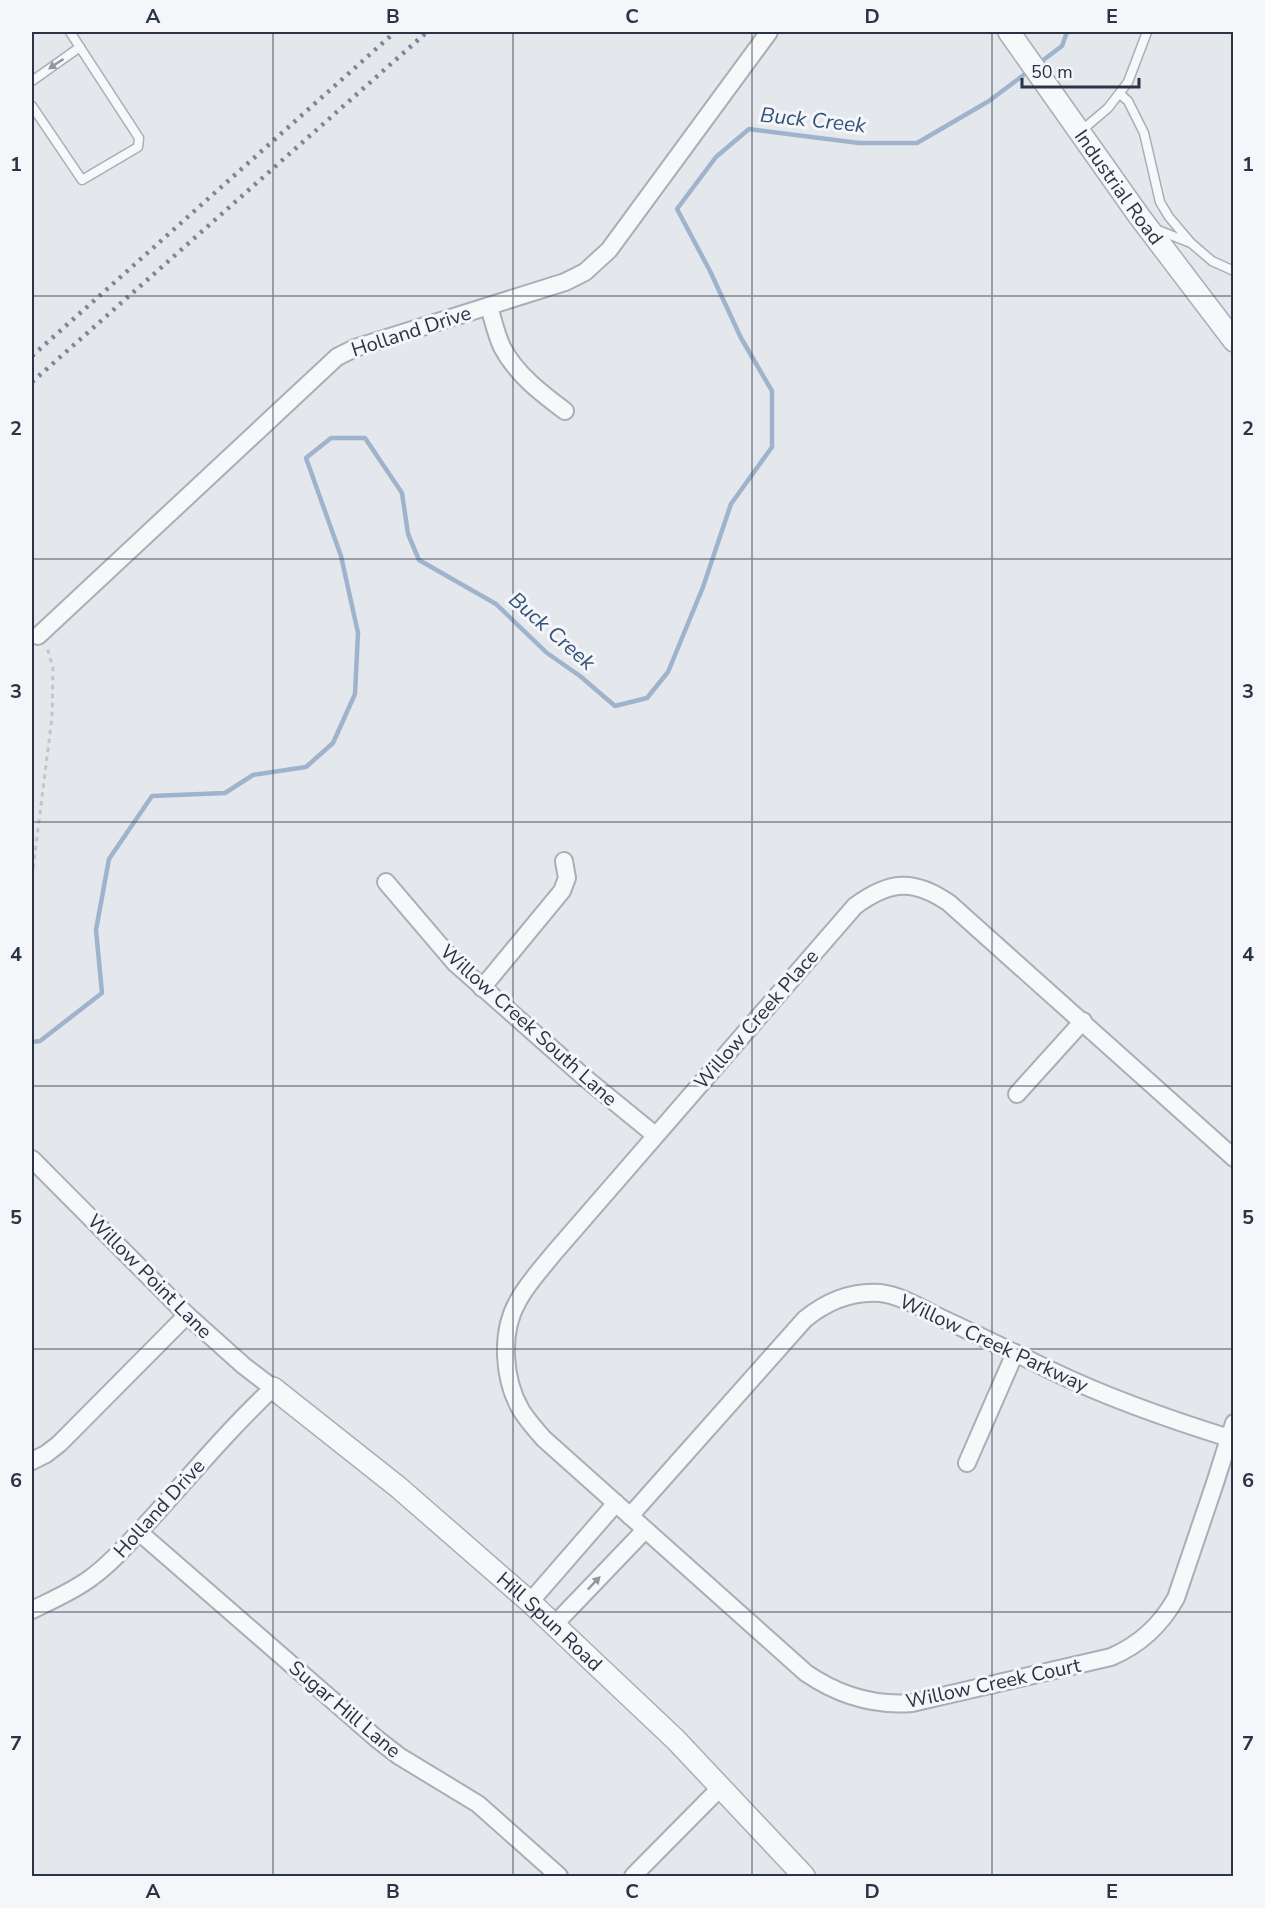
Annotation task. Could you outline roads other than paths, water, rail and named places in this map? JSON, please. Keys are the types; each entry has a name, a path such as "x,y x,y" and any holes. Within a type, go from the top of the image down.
{"street":[{"name":"Holland Drive","path":"38,636 337,357 355,348 565,282 585,272 599,261 769,32"},
{"name":"Industrial Road","path":"1011,34 1148,227 1233,341"},
{"path":"489,306 503,347 515,366 540,392 565,411"},
{"path":"482,988 562,891 567,878 564,861"},
{"name":"Willow Creek South Lane","path":"386,882 440,948 482,988 655,1136"},
{"name":"Willow Creek Place","path":"630,1516 544,1439 520,1409 507,1366 508,1327 517,1302 526,1288 655,1136 855,906 871,894 889,887 919,887 934,892 1083,1022 1233,1158"},
{"path":"1017,1094 1083,1022"},
{"name":"Willow Point Lane","path":"32,1159 187,1315 244,1366 273,1388"},
{"name":"Willow Creek Parkway","path":"630,1516 805,1319 819,1308 837,1299 870,1293 890,1295 912,1304 1121,1402 1231,1430"},
{"path":"32,1461 59,1444 187,1315"},
{"path":"967,1463 1015,1353"},
{"name":"Holland Drive","path":"32,1610 90,1579 117,1556 244,1414 273,1388"},
{"name":"Hill Spun Road","path":"273,1388 398,1487 530,1602 676,1740 804,1876"},
{"name":"Willow Creek Court","path":"630,1516 806,1673 822,1684 861,1699 893,1704 912,1703 1110,1657 1130,1647 1155,1628 1167,1615 1176,1598 1231,1430"},
{"path":"530,1602 616,1503"},
{"path":"554,1625 645,1530"},
{"name":"Sugar Hill Lane","path":"139,1532 377,1739 399,1756 478,1804 559,1876"},
{"path":"633,1876 721,1787"}],"lane":[{"path":"32,106 82,180 138,147 139,138 70,32"},
{"path":"1080,132 1108,108 1120,94 1128,82 1147,32"},
{"path":"32,81 80,47"},
{"path":"1120,94 1128,101 1144,133 1160,202 1169,217 1191,243 1212,261 1233,271"},
{"path":"1148,227 1191,243"}],"waterway":[{"name":"Buck Creek","path":"1038,64 1062,46 1067,32"},
{"name":"Buck Creek","path":"32,1042 40,1041 102,993 96,930 109,859 152,796 225,793 253,775 306,767 333,743 355,694 358,633 341,556 306,458 331,438 365,438 402,493 408,534 419,560 496,604 547,653 580,676 615,706 647,698 668,672 703,587 731,504 772,447 772,391 741,338 710,271 677,209 716,157 749,129 859,143 917,143 989,101 1029,71"}],"railway":[{"path":"32,356 395,32"},
{"path":"32,382 427,32"}]}
